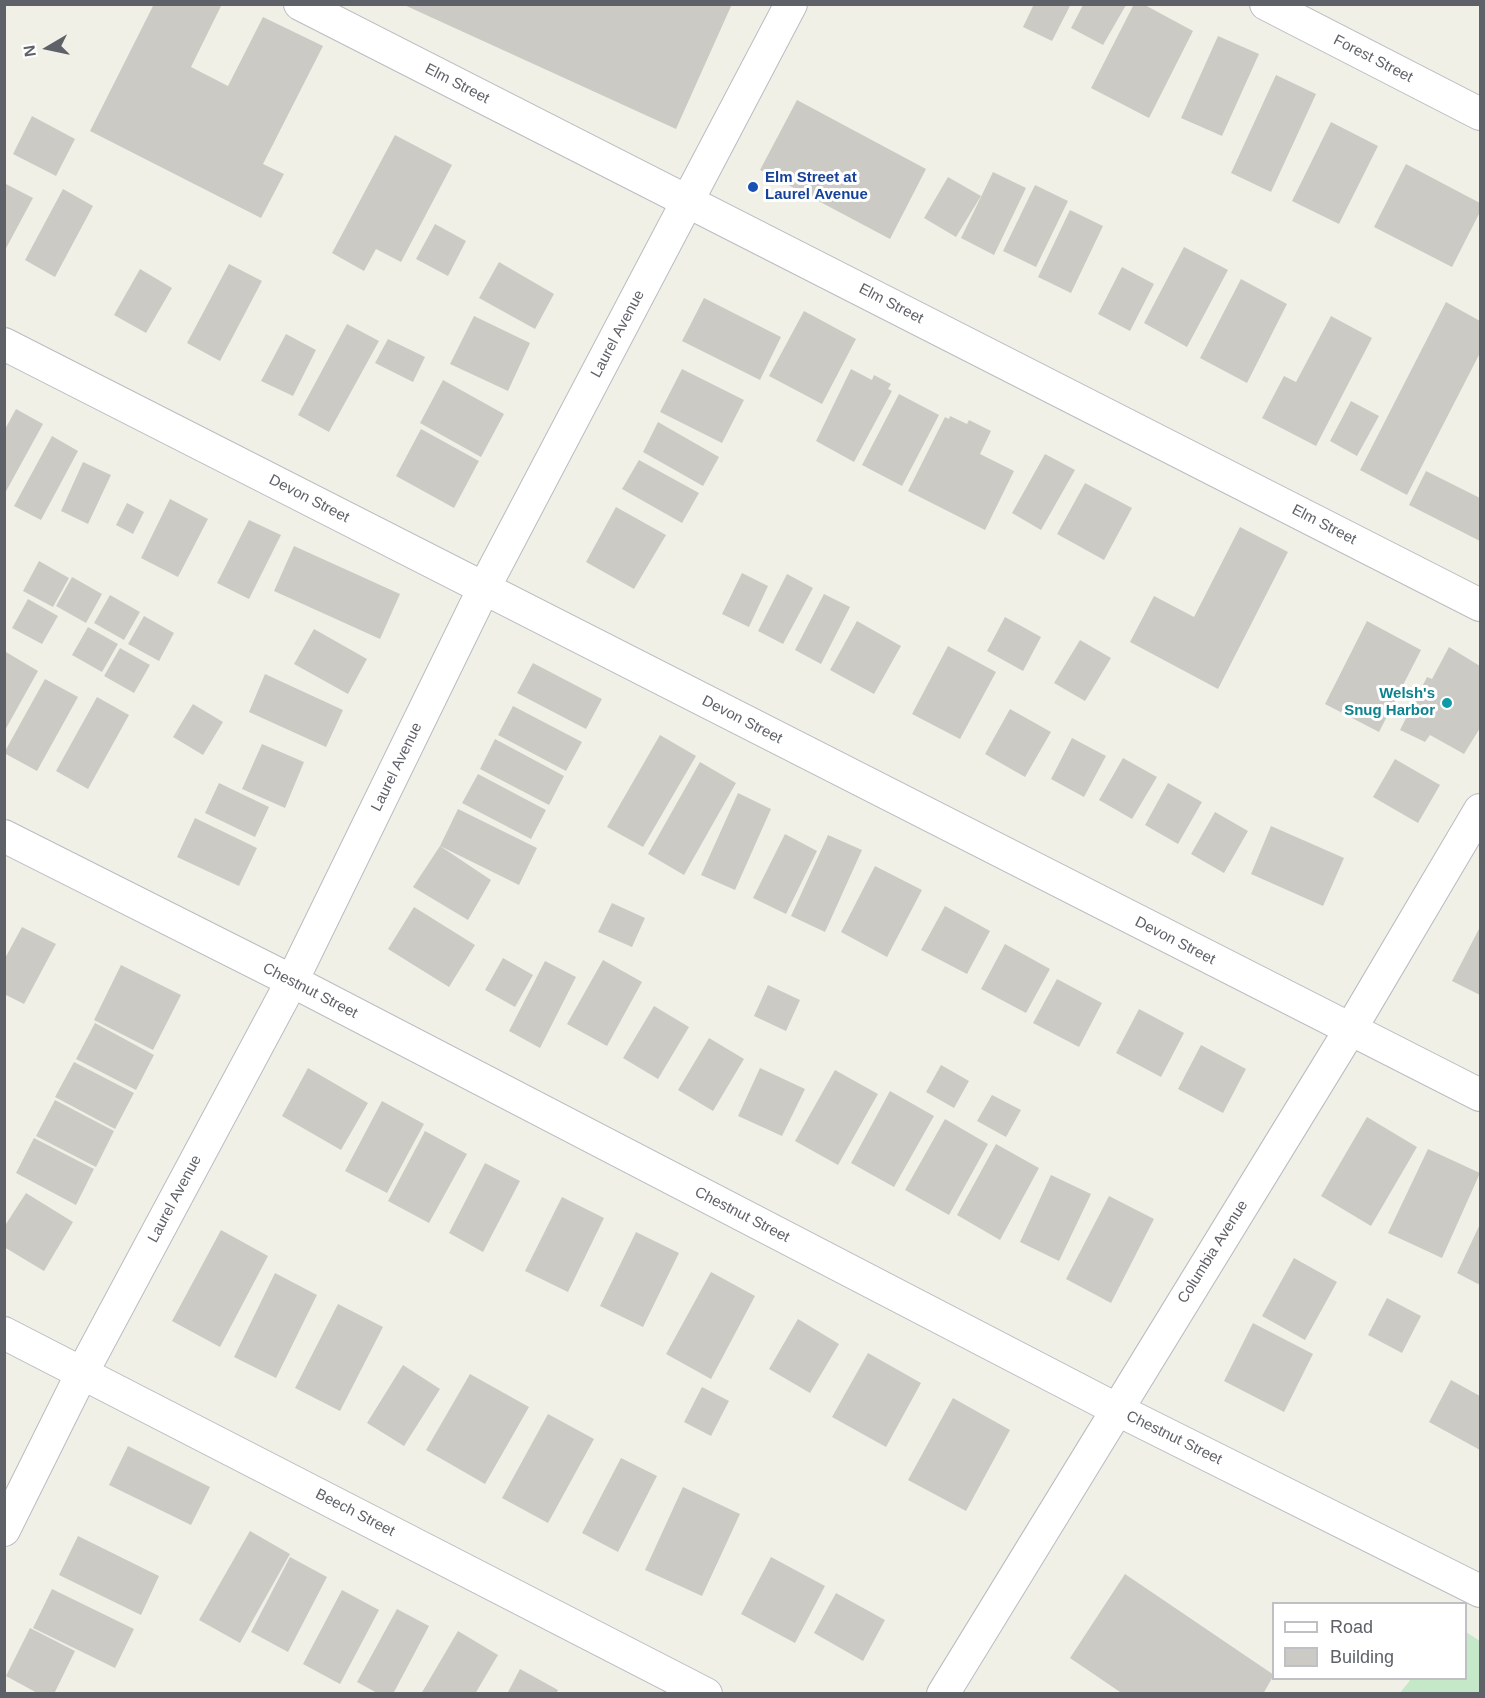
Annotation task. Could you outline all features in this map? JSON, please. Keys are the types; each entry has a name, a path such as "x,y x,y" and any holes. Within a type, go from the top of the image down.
{"street":[{"name":"Elm Street","path":"300,4 1480,605"},
{"name":"Laurel Avenue","path":"4,1530 82,1373 292,981 484,588 791,4"},
{"name":"Forest Street","path":"1266,4 1480,114"},
{"name":"Devon Street","path":"4,344 1480,1095"},
{"name":"Columbia Avenue","path":"943,1694 1350,1030 1480,810"},
{"name":"Chestnut Street","path":"4,836 292,981 1116,1409 1480,1591"},
{"name":"Beech Street","path":"4,1332 706,1694"}],"green space":[{"path":"1467,1633 1480,1641 1480,1693 1400,1693 1410,1680 1467,1680"}],"building":[{"path":"154,4 222,4 191,67 228,86 263,17 323,46 263,164 284,174 261,218 90,131"},
{"path":"402,4 732,4 676,129"},
{"path":"1034,4 1071,4 1052,41 1023,27"},
{"path":"1134,4 1143,4 1193,31 1149,118 1091,88"},
{"path":"1083,5 1126,5 1103,45 1071,28"},
{"path":"1218,36 1259,54 1222,136 1181,118"},
{"path":"1276,75 1316,94 1271,192 1231,173"},
{"path":"797,100 926,169 890,239 760,170"},
{"path":"32,116 75,139 56,176 13,154"},
{"path":"1331,122 1378,146 1339,224 1292,201"},
{"path":"395,135 452,165 401,262 376,249 364,271 332,253"},
{"path":"1406,164 1480,203 1480,212 1452,267 1374,227"},
{"path":"993,172 1026,188 994,255 961,238"},
{"path":"948,177 981,196 956,237 924,218"},
{"path":"4,183 33,198 4,252"},
{"path":"1035,185 1068,201 1036,267 1003,251"},
{"path":"63,189 93,206 55,277 25,260"},
{"path":"1070,210 1103,226 1071,293 1038,277"},
{"path":"435,224 466,241 448,276 416,259"},
{"path":"1184,247 1228,270 1187,347 1144,323"},
{"path":"499,262 554,294 535,329 479,298"},
{"path":"229,264 262,281 220,361 187,343"},
{"path":"1122,267 1154,284 1130,331 1098,314"},
{"path":"140,269 172,288 146,333 114,315"},
{"path":"1241,279 1287,304 1247,383 1200,358"},
{"path":"704,298 781,337 760,380 682,341"},
{"path":"1446,302 1480,321 1480,353 1407,495 1360,470"},
{"path":"804,311 856,339 822,404 769,376"},
{"path":"474,316 530,343 508,391 450,364"},
{"path":"1331,316 1372,338 1316,446 1262,418 1284,376 1296,382"},
{"path":"347,324 379,341 329,432 298,415"},
{"path":"286,334 316,350 293,396 261,381"},
{"path":"388,339 425,357 413,382 375,363"},
{"path":"682,369 744,400 722,443 660,412"},
{"path":"851,369 872,380 874,375 891,384 888,389 892,391 854,462 816,441"},
{"path":"443,380 504,414 481,457 420,423"},
{"path":"899,394 939,415 902,486 862,465"},
{"path":"1351,401 1379,416 1357,456 1330,441"},
{"path":"16,409 43,424 4,495 4,431"},
{"path":"950,416 967,424 969,420 991,431 980,454 1014,471 985,530 908,491 945,417 949,419"},
{"path":"658,422 719,457 703,486 643,452"},
{"path":"421,429 479,461 454,508 396,476"},
{"path":"52,436 78,451 41,520 14,506"},
{"path":"1045,454 1075,470 1041,530 1012,513"},
{"path":"639,460 699,493 682,523 622,489"},
{"path":"83,462 111,475 88,524 61,511"},
{"path":"1426,471 1480,498 1480,541 1409,505"},
{"path":"1085,483 1132,508 1104,560 1057,534"},
{"path":"170,499 208,519 178,577 141,558"},
{"path":"127,503 144,512 133,534 116,525"},
{"path":"616,507 666,535 634,589 586,562"},
{"path":"249,520 281,535 249,599 217,583"},
{"path":"1240,527 1288,552 1218,689 1130,642 1154,596 1194,617"},
{"path":"294,546 400,594 380,639 274,591"},
{"path":"39,561 69,578 53,607 23,591"},
{"path":"742,573 768,586 749,627 722,614"},
{"path":"787,574 813,588 783,644 758,631"},
{"path":"72,577 102,594 86,623 56,606"},
{"path":"824,594 850,607 821,664 795,650"},
{"path":"110,595 140,612 124,640 94,623"},
{"path":"28,599 58,616 42,644 12,628"},
{"path":"144,616 174,633 159,661 128,644"},
{"path":"1005,617 1041,637 1023,671 987,651"},
{"path":"857,621 901,646 874,694 830,670"},
{"path":"1367,621 1421,650 1379,732 1325,704"},
{"path":"88,627 118,644 102,672 72,655"},
{"path":"314,629 367,659 348,694 294,664"},
{"path":"1080,640 1111,658 1085,701 1054,683"},
{"path":"948,646 996,672 960,739 912,714"},
{"name":"Welsh's Snug Harbor","path":"1449,647 1480,666 1480,728 1464,754 1430,735 1425,742 1400,730 1427,677 1432,679"},
{"path":"120,648 150,665 134,693 104,676"},
{"path":"6,652 38,671 4,732 4,654"},
{"path":"533,663 602,699 586,729 517,693"},
{"path":"265,674 343,710 326,747 249,712"},
{"path":"45,679 78,697 37,771 4,753"},
{"path":"97,697 129,715 88,789 56,771"},
{"path":"193,704 223,722 203,755 173,737"},
{"path":"513,706 582,742 566,771 498,735"},
{"path":"1010,709 1051,732 1025,777 985,754"},
{"path":"660,735 696,756 643,847 607,827"},
{"path":"1072,738 1106,756 1084,797 1051,779"},
{"path":"495,739 564,776 549,805 480,769"},
{"path":"262,744 304,762 285,808 242,789"},
{"path":"1123,758 1157,777 1132,819 1099,800"},
{"path":"1395,759 1440,785 1418,823 1373,797"},
{"path":"700,762 736,783 684,875 648,854"},
{"path":"478,774 546,810 531,839 462,803"},
{"path":"219,783 269,807 255,837 205,813"},
{"path":"1168,783 1202,802 1178,844 1145,825"},
{"path":"738,793 771,809 735,890 701,875"},
{"path":"458,809 537,848 519,885 440,846"},
{"path":"1215,812 1248,831 1224,873 1191,854"},
{"path":"195,818 257,848 239,886 177,857"},
{"path":"1271,826 1344,858 1323,906 1251,874"},
{"path":"785,834 817,851 786,914 753,898"},
{"path":"828,835 862,850 825,932 791,916"},
{"path":"440,846 491,880 468,920 413,887"},
{"path":"875,866 922,890 887,957 841,932"},
{"path":"612,903 645,918 632,947 598,932"},
{"path":"945,906 990,931 967,974 921,950"},
{"path":"414,907 475,945 449,987 388,949"},
{"path":"22,927 56,944 24,1004 4,994 4,960"},
{"path":"1480,927 1480,995 1452,981"},
{"path":"1005,944 1050,969 1026,1013 981,989"},
{"path":"503,958 533,975 515,1007 485,990"},
{"path":"603,960 642,982 607,1046 567,1024"},
{"path":"545,961 576,977 540,1048 509,1031"},
{"path":"121,965 181,995 153,1050 94,1020"},
{"path":"1057,979 1102,1003 1079,1047 1033,1023"},
{"path":"768,985 800,1000 786,1031 754,1016"},
{"path":"654,1006 689,1027 658,1079 623,1058"},
{"path":"1139,1009 1184,1033 1161,1077 1116,1053"},
{"path":"95,1023 154,1055 136,1090 76,1059"},
{"path":"709,1038 744,1059 713,1111 678,1090"},
{"path":"1201,1045 1246,1069 1223,1113 1178,1089"},
{"path":"74,1062 134,1093 115,1129 55,1097"},
{"path":"941,1065 969,1081 954,1108 926,1092"},
{"path":"308,1068 368,1103 341,1150 282,1116"},
{"path":"760,1068 805,1089 782,1136 738,1116"},
{"path":"835,1070 878,1094 838,1165 795,1141"},
{"path":"890,1091 934,1116 894,1187 851,1163"},
{"path":"992,1095 1021,1110 1006,1137 977,1121"},
{"path":"55,1100 114,1131 96,1167 36,1136"},
{"path":"382,1101 424,1124 387,1193 345,1171"},
{"path":"1367,1117 1417,1147 1371,1226 1321,1196"},
{"path":"945,1119 988,1144 949,1215 905,1190"},
{"path":"425,1131 467,1154 429,1223 388,1201"},
{"path":"34,1138 94,1169 76,1205 16,1173"},
{"path":"996,1144 1039,1168 1000,1240 957,1215"},
{"path":"1428,1149 1480,1173 1442,1258 1388,1233"},
{"path":"485,1163 520,1181 483,1252 449,1233"},
{"path":"1051,1175 1091,1194 1059,1261 1020,1242"},
{"path":"26,1193 73,1222 44,1271 4,1247 4,1227"},
{"path":"1109,1196 1154,1219 1111,1303 1066,1279"},
{"path":"562,1197 604,1218 568,1292 525,1271"},
{"path":"1480,1224 1480,1285 1457,1273"},
{"path":"221,1230 268,1256 220,1347 172,1321"},
{"path":"636,1232 679,1253 643,1327 600,1306"},
{"path":"1294,1258 1337,1282 1305,1340 1262,1316"},
{"path":"711,1272 755,1296 711,1379 666,1354"},
{"path":"275,1273 317,1295 276,1378 234,1357"},
{"path":"1387,1298 1421,1316 1402,1353 1368,1335"},
{"path":"338,1304 383,1327 340,1411 295,1388"},
{"path":"798,1319 839,1344 810,1393 769,1369"},
{"path":"1253,1323 1313,1354 1284,1412 1224,1381"},
{"path":"868,1353 921,1383 886,1447 832,1417"},
{"path":"403,1365 440,1389 404,1446 367,1423"},
{"path":"470,1374 529,1407 485,1484 426,1450"},
{"path":"1451,1380 1480,1396 1480,1450 1429,1422"},
{"path":"702,1387 729,1401 711,1436 684,1422"},
{"path":"953,1398 1010,1430 966,1511 908,1480"},
{"path":"548,1414 594,1439 548,1523 502,1498"},
{"path":"128,1446 210,1487 191,1525 109,1485"},
{"path":"621,1458 657,1476 618,1552 582,1533"},
{"path":"683,1487 740,1514 702,1596 645,1570"},
{"path":"250,1531 290,1554 240,1643 199,1620"},
{"path":"78,1536 159,1576 141,1615 59,1575"},
{"path":"290,1557 327,1577 288,1652 251,1632"},
{"path":"771,1557 825,1586 795,1643 741,1614"},
{"path":"1125,1574 1272,1674 1272,1678 1263,1694 1123,1694 1070,1658"},
{"path":"52,1589 134,1629 115,1668 33,1628"},
{"path":"342,1590 379,1610 340,1684 303,1664"},
{"path":"836,1593 885,1620 863,1661 814,1633"},
{"path":"397,1609 429,1626 393,1694 379,1694 357,1682"},
{"path":"30,1628 75,1651 54,1694 39,1694 6,1676"},
{"path":"458,1631 498,1655 475,1694 421,1694"},
{"path":"520,1669 558,1690 556,1694 507,1694"}],"place":[{"name":"Elm Street at Laurel Avenue","path":"753,187"},
{"name":"Welsh's Snug Harbor","path":"1447,703"}]}
